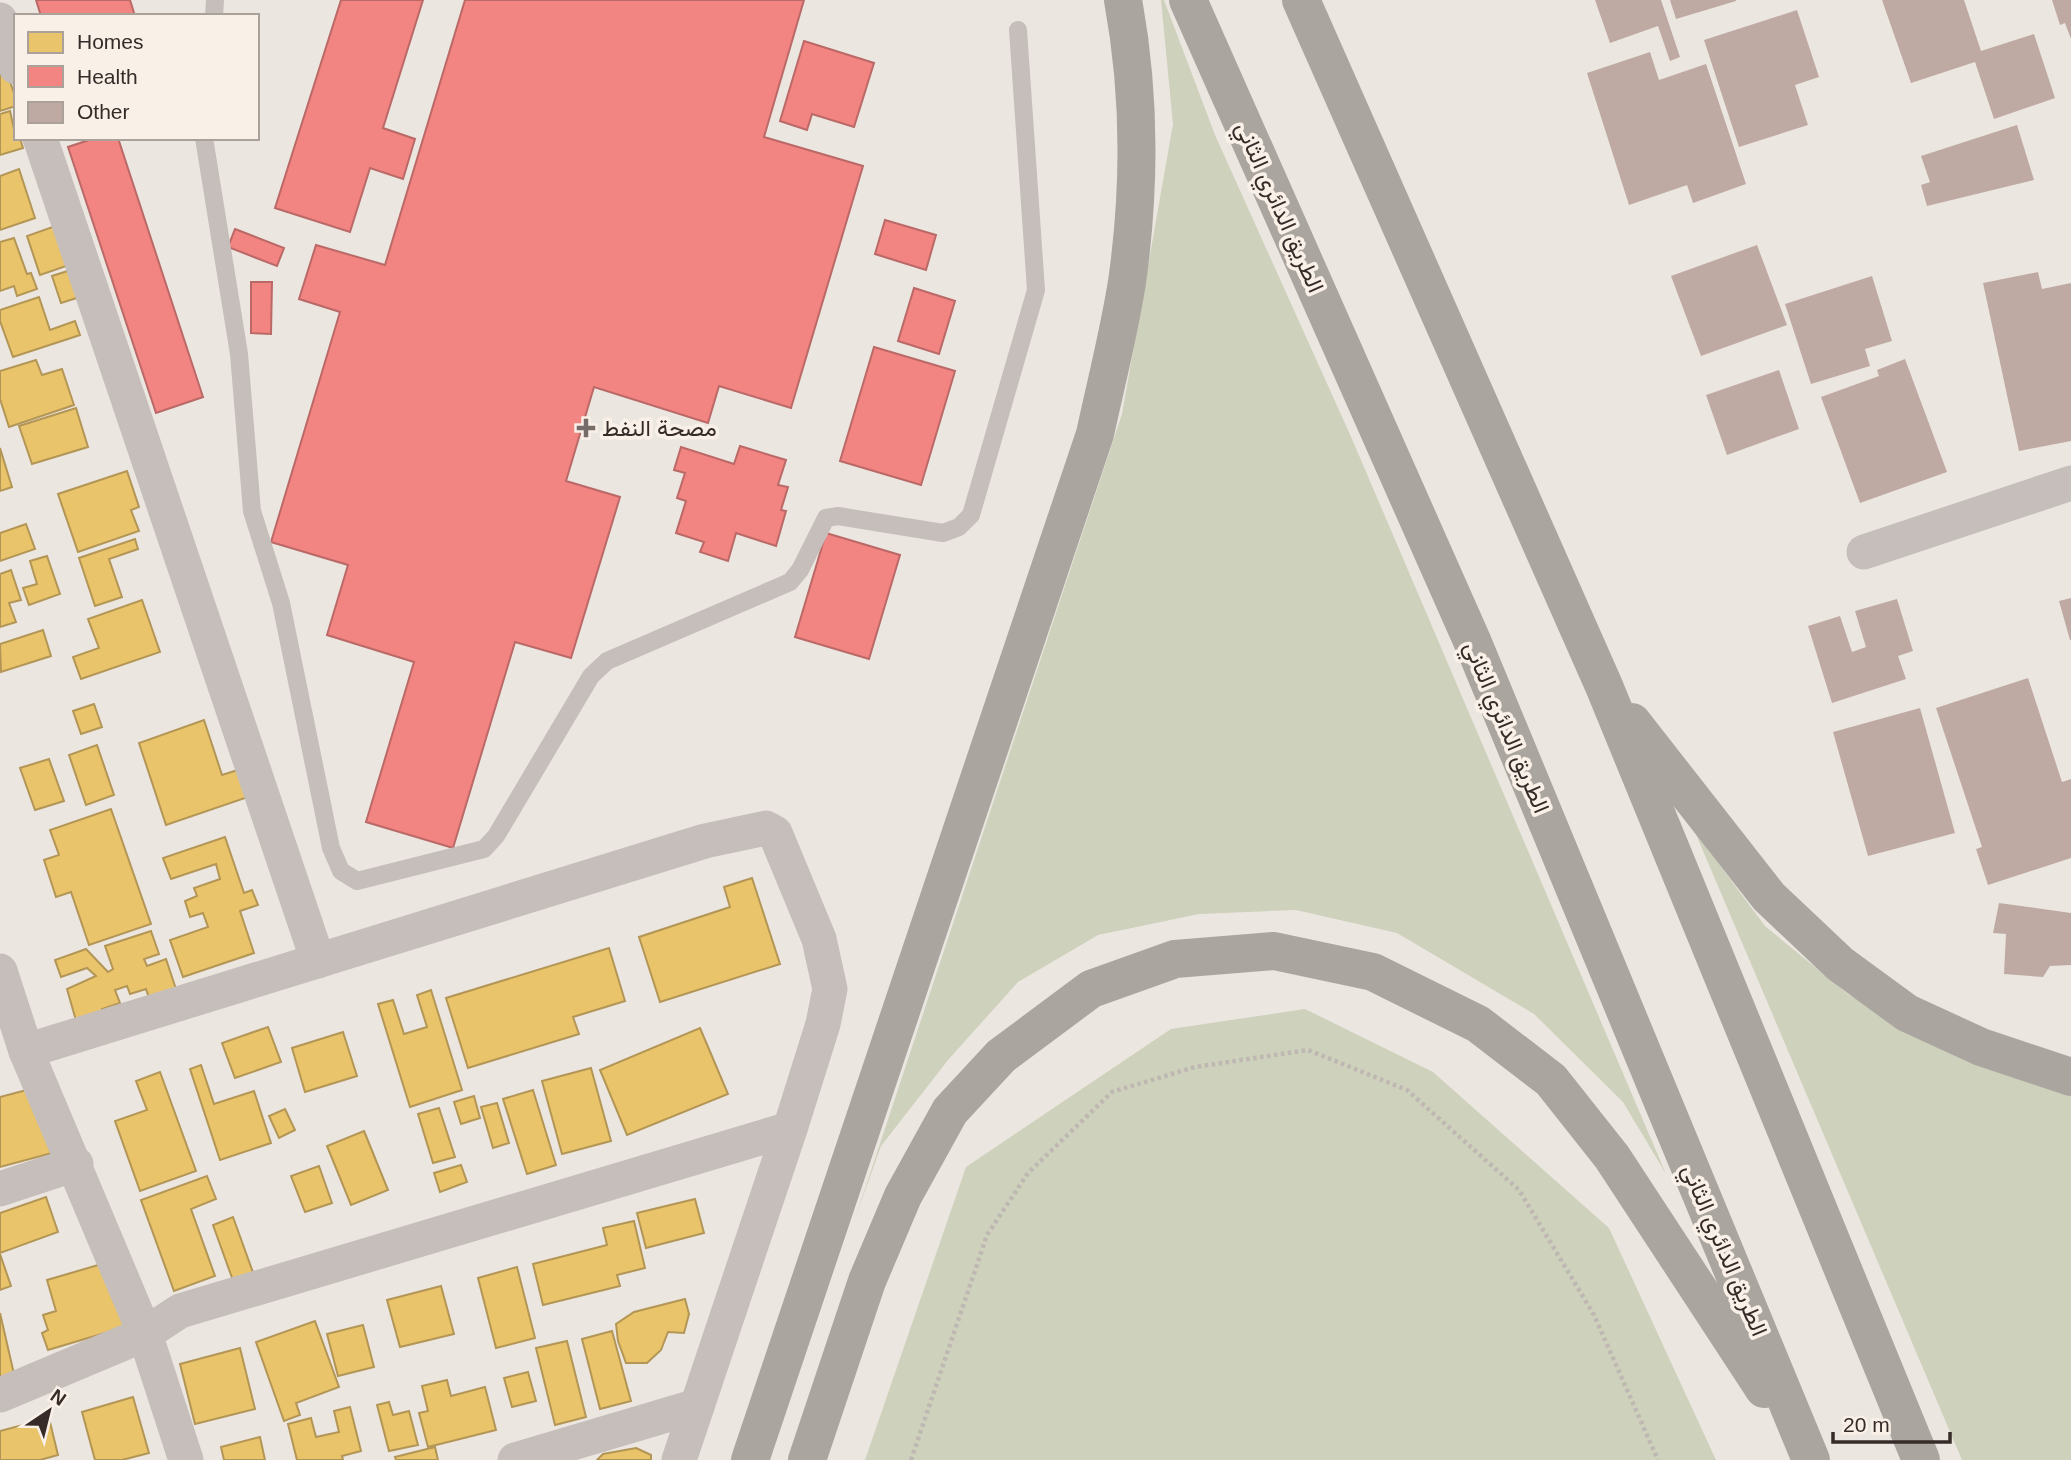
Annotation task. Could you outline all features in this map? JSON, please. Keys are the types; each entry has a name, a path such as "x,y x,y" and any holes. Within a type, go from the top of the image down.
{"highway":[{"path":"750,1460 1095,434 1127,282 1137,162 1131,42 1123,0"},
{"name":"الطريق الدائري الثاني","path":"1188,0 1473,643 1811,1460"},
{"path":"1301,0 1604,686 1921,1460"},
{"path":"1604,686 1769,897 1840,964 1907,1013 1980,1047 2071,1077"},
{"path":"807,1460 867,1281 903,1196 950,1111 1001,1056 1091,989 1175,959 1274,951 1373,972 1478,1024 1550,1080 1612,1157 1811,1460"}],"street":[{"path":"0,20 14,61"},
{"path":"41,140 318,961"},
{"path":"1864,552 2071,483"},
{"path":"26,1051 705,841 766,828 775,833 819,939 830,989 823,1024 790,1129 679,1460"},
{"path":"1,979 26,1051 76,1164 145,1334 186,1460"},
{"path":"0,1395 145,1334 180,1311 790,1129"},
{"path":"0,1189 76,1164"},
{"path":"515,1460 697,1406"}],"lane":[{"path":"204,140 239,354 252,511 281,603 331,848 341,871 357,881 484,849 496,836 591,676 607,661 790,582 800,570 826,518 838,516 943,533 959,527 971,515 1036,290 1018,30"}],"path":[{"path":"911,1460 987,1235 1028,1173 1112,1092 1195,1067 1308,1050 1407,1090 1519,1190 1594,1315 1658,1460"}],"green space":[{"path":"1161,0 1164,0 1215,135 1352,439 1666,1174 1623,1102 1534,1014 1397,933 1296,910 1199,914 1098,935 1018,982 948,1060 881,1146 855,1219 1122,414 1173,124"},
{"path":"1695,832 1765,926 1849,995 2060,1093 2071,1094 2071,1460 1962,1460"},
{"path":"1305,1009 1433,1072 1609,1228 1716,1460 865,1460 966,1167 1171,1029"}],"building: Homes":[{"path":"0,53 14,93 14,107 0,111"},
{"path":"10,111 14,140 21,140 23,148 0,155 0,114"},
{"path":"19,169 35,218 0,230 0,176"},
{"path":"61,224 75,263 40,275 27,236"},
{"path":"14,238 27,274 31,273 37,289 17,296 14,286 0,291 0,242"},
{"path":"77,268 86,295 61,303 52,276"},
{"path":"39,297 50,330 75,321 80,335 13,357 0,321 0,310"},
{"path":"36,360 42,375 62,369 74,405 9,427 0,399 0,371"},
{"path":"76,408 88,447 32,464 19,426"},
{"path":"0,448 12,487 0,491"},
{"path":"127,471 139,507 131,510 139,531 78,552 58,494"},
{"path":"26,524 35,549 0,561 0,533"},
{"path":"135,539 138,549 109,559 122,597 95,606 79,558"},
{"path":"47,556 60,594 29,605 23,588 37,584 30,561"},
{"path":"11,570 21,600 9,603 16,622 0,627 0,574"},
{"path":"142,600 160,652 81,679 73,657 99,648 88,619"},
{"path":"43,630 51,656 1,672 0,644"},
{"path":"94,704 102,727 81,734 73,711"},
{"path":"204,720 222,775 244,768 254,795 166,825 139,743"},
{"path":"97,745 114,795 86,805 69,755"},
{"path":"49,759 64,801 35,810 20,768"},
{"path":"111,809 151,924 89,945 71,892 56,897 44,860 59,855 50,830"},
{"path":"225,837 244,893 252,890 258,905 240,911 254,953 183,977 170,940 208,927 203,913 190,917 185,901 197,896 194,888 220,879 216,864 171,879 163,858"},
{"path":"752,878 780,964 660,1002 639,937 730,907 724,887"},
{"path":"151,931 159,954 144,959 147,966 166,959 176,989 149,998 146,989 130,994 127,986 115,990 120,1003 102,1009 104,1014 77,1024 67,989 96,976 87,968 61,977 55,960 86,949 108,972 113,969 105,946"},
{"path":"609,948 625,1001 573,1017 579,1034 468,1068 446,998"},
{"path":"431,990 462,1090 410,1107 378,1004 393,1000 404,1034 427,1027 417,995"},
{"path":"268,1027 281,1062 235,1078 222,1043"},
{"path":"700,1028 728,1094 627,1135 600,1070"},
{"path":"343,1032 357,1076 305,1092 292,1048"},
{"path":"201,1065 214,1104 254,1091 271,1143 220,1160 190,1069"},
{"path":"591,1068 611,1141 562,1154 542,1081"},
{"path":"160,1072 196,1171 140,1191 115,1121 147,1110 136,1081"},
{"path":"34,1088 52,1153 0,1167 0,1097"},
{"path":"533,1090 556,1165 527,1174 503,1099"},
{"path":"474,1096 480,1118 461,1124 454,1102"},
{"path":"497,1103 509,1143 493,1148 481,1107"},
{"path":"439,1108 455,1157 433,1163 418,1114"},
{"path":"285,1109 295,1130 279,1138 269,1116"},
{"path":"364,1131 388,1190 351,1205 327,1146"},
{"path":"461,1165 467,1182 440,1192 434,1173"},
{"path":"319,1166 332,1203 305,1212 291,1176"},
{"path":"207,1176 216,1199 191,1209 215,1276 174,1291 141,1200"},
{"path":"46,1197 58,1232 0,1253 0,1213"},
{"path":"695,1199 704,1233 646,1248 637,1213"},
{"path":"233,1217 255,1278 235,1286 213,1225"},
{"path":"634,1221 645,1268 617,1275 620,1286 543,1305 533,1264 607,1245 603,1228"},
{"path":"0,1254 11,1286 0,1290"},
{"path":"105,1263 125,1327 48,1350 42,1333 48,1330 43,1315 56,1311 47,1280"},
{"path":"517,1267 535,1338 496,1348 478,1278"},
{"path":"441,1286 454,1334 400,1347 387,1300"},
{"path":"685,1299 689,1314 684,1333 668,1332 661,1350 647,1363 626,1363 618,1341 616,1324 634,1312"},
{"path":"0,1313 14,1374 0,1377"},
{"path":"315,1321 339,1387 296,1403 300,1415 284,1421 256,1342"},
{"path":"363,1325 374,1367 338,1376 327,1334"},
{"path":"612,1331 631,1401 600,1409 582,1339"},
{"path":"567,1341 586,1417 555,1425 536,1348"},
{"path":"240,1348 255,1409 195,1424 180,1364"},
{"path":"528,1372 536,1401 512,1407 504,1378"},
{"path":"447,1380 451,1396 485,1387 496,1430 428,1447 419,1413 428,1411 422,1386"},
{"path":"133,1397 149,1453 122,1460 95,1460 82,1412"},
{"path":"389,1402 393,1415 409,1411 418,1445 389,1451 377,1405"},
{"path":"350,1407 361,1451 342,1456 343,1460 297,1460 288,1424 311,1418 316,1437 339,1432 334,1411"},
{"path":"49,1418 58,1455 40,1460 0,1460 0,1431"},
{"path":"260,1437 265,1460 224,1460 221,1447"},
{"path":"435,1447 438,1460 396,1460 395,1457"},
{"path":"636,1448 651,1455 651,1460 597,1460 603,1454"}],"building: Health":[{"path":"36,0 130,0 134,14 40,14"},
{"path":"341,0 423,0 383,128 415,139 403,179 370,168 350,232 275,208"},
{"path":"465,0 804,0 764,137 863,166 791,408 719,386 708,423 594,387 566,481 620,497 571,658 515,642 453,848 366,822 414,662 327,635 348,565 271,542 340,312 299,299 316,245 385,265"},
{"path":"804,41 874,63 854,127 812,114 807,130 780,121"},
{"path":"89,140 119,140 203,397 156,413 68,147"},
{"path":"885,220 936,235 926,270 875,254"},
{"path":"235,229 284,248 277,266 228,247"},
{"path":"251,282 272,282 271,334 251,333"},
{"path":"914,288 955,301 939,354 898,341"},
{"path":"874,347 955,371 921,485 840,461"},
{"path":"740,446 786,460 778,485 788,487 781,510 786,511 776,546 736,533 728,561 700,552 704,542 676,533 686,501 677,498 685,473 674,470 681,447 734,464"},
{"path":"826,533 900,555 869,659 795,637"}],"building: Other":[{"path":"1595,0 1661,0 1680,57 1670,61 1658,26 1610,43"},
{"path":"1670,0 1736,0 1736,1 1676,19"},
{"path":"1882,0 1964,0 1981,51 2034,34 2055,98 1994,119 1975,62 1911,83"},
{"path":"2052,0 2071,0 2071,39 2065,23 2060,25"},
{"path":"1797,10 1819,77 1795,85 1808,125 1739,147 1704,40"},
{"path":"1650,52 1659,80 1706,64 1746,184 1693,203 1687,185 1629,205 1587,73"},
{"path":"2017,125 2034,180 1927,206 1921,185 1930,182 1921,156"},
{"path":"1757,245 1787,325 1701,356 1671,276"},
{"path":"2038,272 2042,289 2071,283 2071,441 2019,451 1983,283"},
{"path":"1872,276 1892,341 1865,349 1870,366 1811,384 1785,304"},
{"path":"1905,359 1947,472 1860,503 1821,397 1879,376 1877,370"},
{"path":"1779,370 1799,429 1727,455 1706,395"},
{"path":"2071,598 2071,640 2070,640 2059,601"},
{"path":"1897,599 1913,651 1898,656 1906,679 1832,703 1808,626 1840,616 1852,652 1866,647 1855,611"},
{"path":"2028,678 2062,782 2071,779 2071,858 1988,885 1976,849 1982,847 1936,708"},
{"path":"1920,708 1955,833 1868,856 1833,732"},
{"path":"1999,903 2071,913 2071,965 2050,966 2043,977 2004,974 2006,934 1993,933"}],"place":[{"name":"مصحة النفط","path":"586,428"}]}
